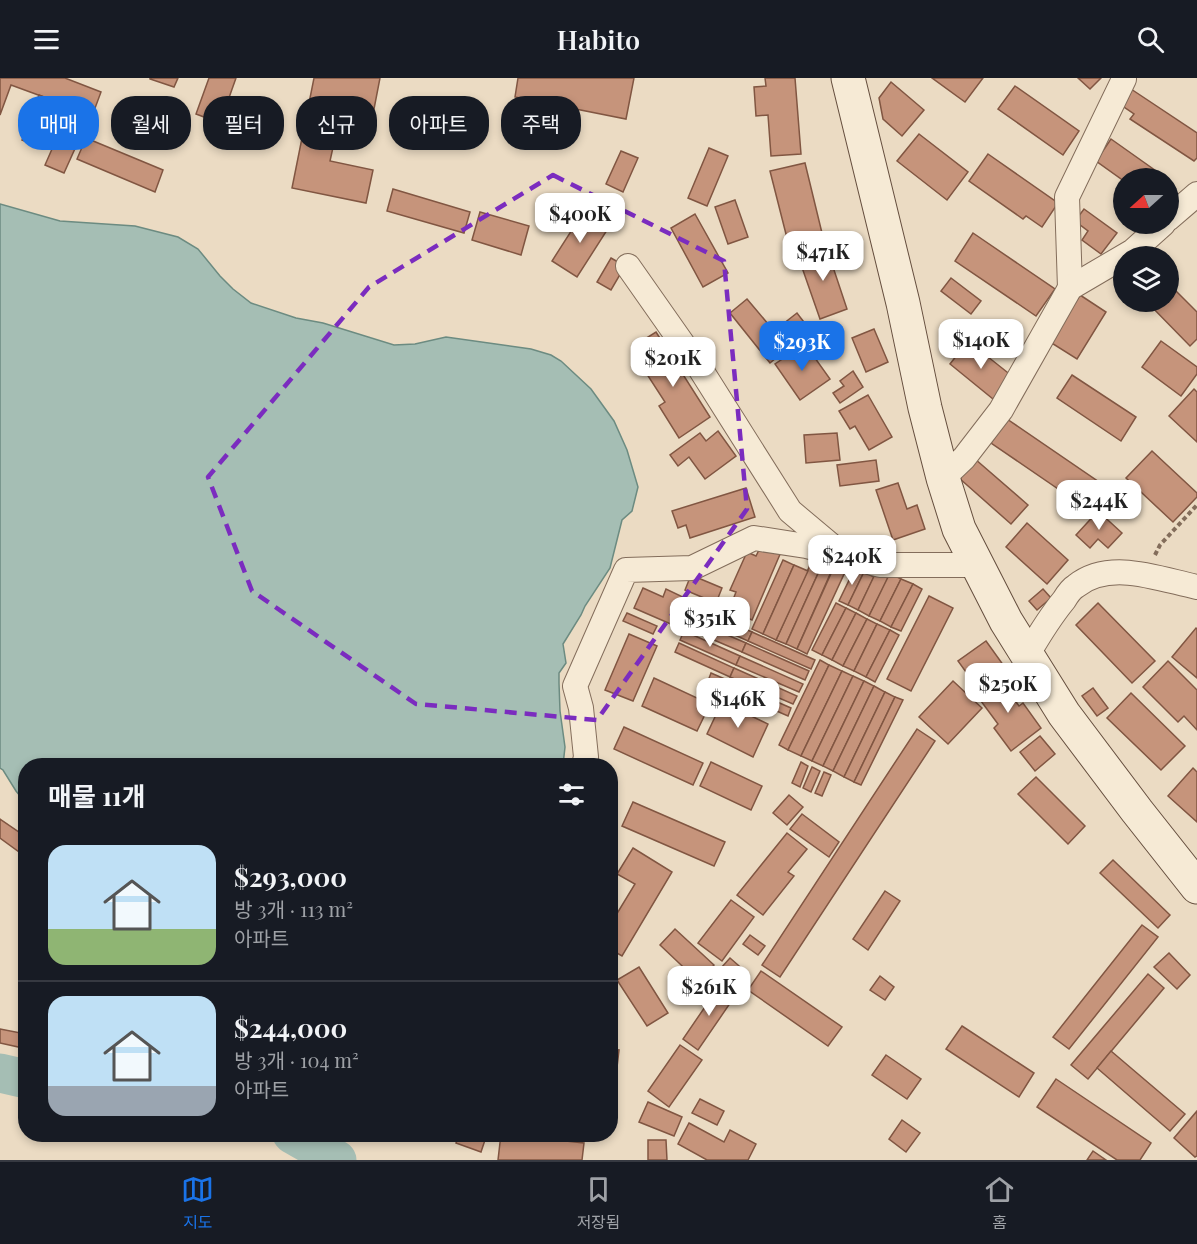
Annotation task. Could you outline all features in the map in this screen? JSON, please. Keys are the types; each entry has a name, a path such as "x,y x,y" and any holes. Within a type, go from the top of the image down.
{"street":[{"path":"848,78 886,230 925,408 959,528 1006,621 1071,724 1197,887"},
{"path":"1070,288 1067,197 1124,79"},
{"path":"1179,210 1197,194"},
{"path":"943,478 964,458 1001,410 1070,288 1133,250 1151,234"},
{"path":"628,266 701,370 790,511 845,556"},
{"path":"586,758 581,708 574,686 626,570 692,568 754,538 806,546 880,565 978,565"},
{"path":"1028,654 1048,620 1074,586 1092,576 1106,572 1136,573 1197,587"}],"path":[{"path":"1146,576 1160,545 1197,505"}],"highlighted area":[{"path":"553,175 724,261 747,509 597,720 416,704 252,591 208,477 369,287"}],"shaded area":[{"path":"0,204 60,221 135,226 178,237 198,249 220,276 251,303 394,345 415,344 446,337 531,349 551,355 561,361 591,389 614,421 627,450 638,487 632,511 622,520 610,568 563,644 566,663 559,673 559,683 565,747 564,758 18,758 18,793 0,768"}],"building":[{"path":"0,78 65,78 101,92 99,97 41,96 11,85 0,115"},
{"path":"150,78 178,78 174,87"},
{"path":"209,78 236,78 230,96 203,96 203,117 196,114"},
{"path":"314,78 380,78 377,96 310,96"},
{"path":"518,78 634,78 626,119 581,110 581,96 515,96"},
{"path":"765,78 795,78 801,154 771,156 768,115 756,116 754,87 766,86"},
{"path":"932,78 983,78 965,102"},
{"path":"1078,78 1101,78 1090,89"},
{"path":"891,82 924,110 902,136 883,119 879,98"},
{"path":"1015,86 1079,131 1063,155 998,109"},
{"path":"1131,89 1197,133 1197,158 1194,161 1130,119 1134,114 1121,105"},
{"path":"919,134 968,172 947,200 897,161"},
{"path":"1111,139 1152,168 1113,168 1113,173 1096,161"},
{"path":"99,143 163,170 155,192 77,159 81,150 99,150"},
{"path":"709,148 728,156 707,206 688,198"},
{"path":"52,150 74,150 64,173 45,165"},
{"path":"300,150 332,150 330,161 373,170 366,203 292,188"},
{"path":"621,151 638,158 623,192 606,184"},
{"path":"988,154 1058,203 1042,227 1026,216 1023,219 969,181"},
{"path":"805,163 822,233 788,242 770,171"},
{"path":"393,189 470,212 464,233 387,211"},
{"path":"735,200 748,237 728,244 715,207"},
{"path":"1084,209 1113,230 1113,234 1116,234 1101,254 1082,240 1088,231 1075,221"},
{"path":"584,211 609,227 577,277 552,261"},
{"path":"480,212 529,226 521,255 472,240"},
{"path":"695,214 728,273 703,287 671,228"},
{"path":"973,233 1055,289 1036,316 955,261"},
{"path":"826,246 847,309 820,319 798,256"},
{"path":"611,258 625,266 611,290 597,282"},
{"path":"951,278 981,301 971,314 941,291"},
{"path":"1179,294 1197,312 1197,339 1190,346 1157,312 1179,312"},
{"path":"1080,295 1106,312 1077,359 1050,342"},
{"path":"747,299 774,331 797,313 810,330 770,363 730,313"},
{"path":"874,329 888,362 866,372 852,338"},
{"path":"656,332 710,417 679,438 659,406 665,402 641,365 651,359 640,342"},
{"path":"968,341 1012,376 993,399 950,364"},
{"path":"1161,341 1197,367 1197,374 1181,396 1142,367"},
{"path":"805,344 830,379 800,400 775,364"},
{"path":"853,371 863,387 840,403 833,393 844,386 840,381"},
{"path":"1072,375 1136,417 1121,441 1057,398"},
{"path":"1194,389 1197,392 1197,442 1169,416"},
{"path":"868,395 892,437 869,450 855,426 850,429 839,411"},
{"path":"1007,419 1099,482 1083,506 991,443"},
{"path":"718,431 736,456 705,479 689,457 678,466 670,455 700,433 706,441"},
{"path":"837,433 840,460 806,463 804,435"},
{"path":"1152,451 1197,493 1197,497 1173,522 1126,478"},
{"path":"975,459 1028,505 1011,524 959,478"},
{"path":"876,460 879,481 840,486 837,465"},
{"path":"898,483 907,509 917,505 925,529 893,540 876,490"},
{"path":"746,488 755,517 690,538 686,525 678,528 672,511"},
{"path":"1098,511 1122,533 1108,548 1098,539 1090,548 1076,535"},
{"path":"1027,523 1068,560 1047,584 1006,547"},
{"path":"762,544 781,552 752,620 729,610 736,592 730,590 747,552 756,556"},
{"path":"783,560 794,565 763,634 752,629"},
{"path":"811,563 821,567 786,644 776,640"},
{"path":"794,565 808,571 776,640 763,634"},
{"path":"821,567 831,572 797,649 786,644"},
{"path":"834,567 845,572 807,654 797,649"},
{"path":"855,568 864,572 848,605 839,601"},
{"path":"864,572 874,577 858,610 848,605"},
{"path":"876,572 888,578 869,616 858,610"},
{"path":"890,573 901,579 880,621 869,616"},
{"path":"691,575 722,588 716,603 685,590"},
{"path":"901,579 913,584 891,627 880,621"},
{"path":"913,584 922,589 901,631 891,627"},
{"path":"643,588 663,597 666,589 685,598 673,625 634,608"},
{"path":"1043,589 1051,598 1037,610 1029,601"},
{"path":"929,596 953,608 911,691 887,679"},
{"path":"836,603 846,608 822,655 812,650"},
{"path":"1098,603 1155,661 1132,683 1076,625"},
{"path":"696,608 752,632 748,641 692,616"},
{"path":"846,608 856,613 832,660 822,655"},
{"path":"627,613 657,626 653,634 623,621"},
{"path":"856,613 867,619 843,666 832,660"},
{"path":"690,619 746,643 742,652 686,628"},
{"path":"867,619 877,624 854,671 843,666"},
{"path":"877,624 890,630 866,677 854,671"},
{"path":"1197,629 1197,678 1172,657"},
{"path":"890,630 899,635 875,682 866,677"},
{"path":"684,631 740,656 736,665 680,640"},
{"path":"752,632 815,660 811,669 748,641"},
{"path":"629,634 657,646 633,701 605,690"},
{"path":"986,641 1004,666 976,686 958,661"},
{"path":"679,643 734,668 730,677 675,652"},
{"path":"746,643 809,671 805,680 742,652"},
{"path":"740,656 803,684 799,692 736,665"},
{"path":"820,660 829,665 788,750 779,745"},
{"path":"1168,661 1197,690 1197,730 1184,716 1178,722 1143,687"},
{"path":"829,665 842,671 801,756 788,750"},
{"path":"734,668 797,696 793,704 730,677"},
{"path":"842,671 853,676 812,761 801,756"},
{"path":"711,673 791,708 788,716 708,681"},
{"path":"853,676 864,681 823,766 812,761"},
{"path":"998,677 1019,706 1023,703 1041,728 1011,751 994,728 998,724 975,693"},
{"path":"654,678 710,704 697,731 642,706"},
{"path":"864,681 874,686 833,771 823,766"},
{"path":"953,681 982,708 948,744 919,717"},
{"path":"874,686 885,692 844,777 833,771"},
{"path":"1093,688 1108,708 1097,716 1082,696"},
{"path":"885,692 895,697 854,782 844,777"},
{"path":"1131,693 1185,746 1161,770 1107,718"},
{"path":"895,697 903,700 861,785 854,782"},
{"path":"722,702 768,724 753,757 707,734"},
{"path":"624,727 703,763 693,785 614,749"},
{"path":"917,729 935,741 780,977 762,965"},
{"path":"1040,736 1055,754 1035,771 1020,752"},
{"path":"711,762 762,786 751,810 700,786"},
{"path":"801,762 808,766 800,787 792,783"},
{"path":"812,767 820,771 811,792 803,788"},
{"path":"1193,768 1197,772 1197,822 1168,796"},
{"path":"824,772 831,775 822,796 815,793"},
{"path":"1036,777 1085,826 1068,844 1018,794"},
{"path":"789,795 803,807 787,825 773,813"},
{"path":"633,802 725,842 714,866 622,826"},
{"path":"802,814 839,842 829,857 790,829"},
{"path":"0,819 18,831 18,851 0,838"},
{"path":"787,833 807,849 788,872 794,876 763,915 737,895"},
{"path":"633,848 672,872 622,956 618,954 618,912 635,884 618,872"},
{"path":"1113,860 1170,915 1158,928 1100,873"},
{"path":"885,891 900,901 868,950 853,939"},
{"path":"731,900 754,917 722,961 698,943"},
{"path":"1142,925 1158,937 1069,1049 1053,1037"},
{"path":"675,929 714,965 699,982 660,945"},
{"path":"750,935 765,946 758,955 743,944"},
{"path":"1169,953 1190,975 1177,989 1154,967"},
{"path":"730,958 746,972 737,982 721,968"},
{"path":"639,967 668,1013 647,1026 618,979"},
{"path":"761,971 842,1027 828,1046 748,990"},
{"path":"1148,974 1164,988 1088,1079 1071,1065"},
{"path":"880,976 894,987 885,1000 870,990"},
{"path":"720,985 735,996 698,1050 683,1039"},
{"path":"962,1026 1034,1073 1019,1097 946,1049"},
{"path":"0,1029 18,1032 18,1047 0,1043"},
{"path":"680,1045 702,1060 669,1107 648,1091"},
{"path":"1111,1051 1185,1114 1170,1131 1097,1068"},
{"path":"886,1055 921,1079 907,1099 872,1075"},
{"path":"1056,1079 1151,1143 1140,1160 1117,1160 1037,1107"},
{"path":"700,1099 724,1111 717,1125 692,1113"},
{"path":"648,1102 682,1117 674,1136 639,1122"},
{"path":"1197,1111 1197,1156 1195,1157 1174,1138"},
{"path":"902,1120 920,1133 906,1152 889,1139"},
{"path":"689,1123 724,1142 730,1130 756,1144 748,1160 707,1160 678,1144"},
{"path":"648,1140 666,1140 667,1160 648,1160"},
{"path":"456,1142 484,1142 481,1152"},
{"path":"500,1142 584,1143 582,1160 498,1160"},
{"path":"1093,1151 1106,1160 1087,1160"}],"waterway":[{"path":"0,1073 18,1077"},
{"path":"306,1142 337,1160"}]}
